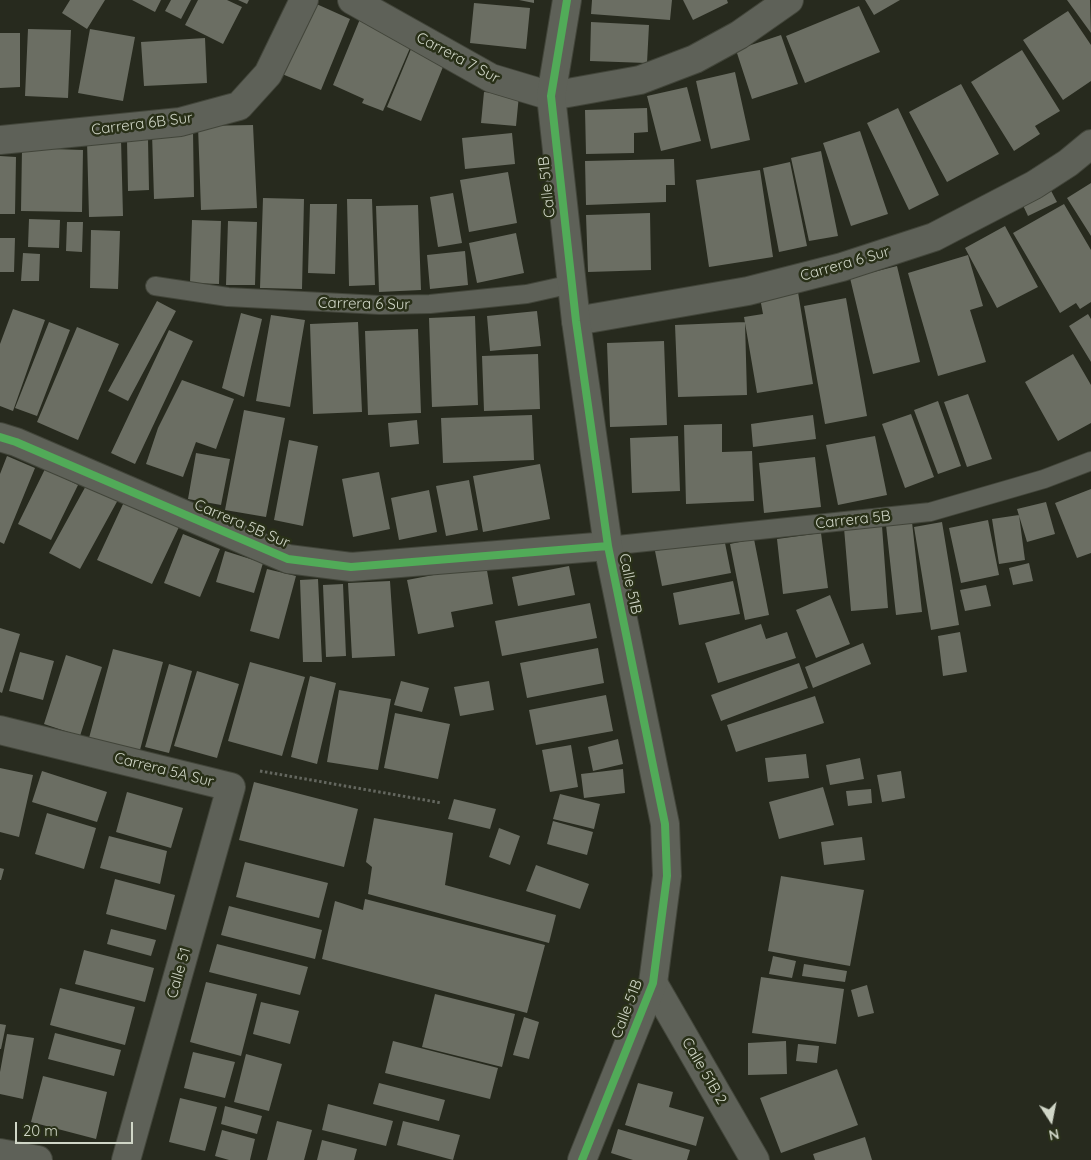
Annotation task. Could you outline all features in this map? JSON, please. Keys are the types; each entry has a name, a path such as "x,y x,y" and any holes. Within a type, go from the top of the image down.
{"street":[{"name":"Carrera 6B Sur","path":"0,140 180,122 239,106 268,74 304,0"},
{"name":"Carrera 7 Sur","path":"352,0 491,78 551,96 640,80 695,59 739,35 789,0"},
{"name":"Calle 51B","path":"567,0 551,96 576,321 608,546 666,824 667,876 653,983 582,1160"},
{"name":"Carrera 6 Sur","path":"576,321 748,291 842,267 934,237 1034,185 1068,163 1091,144"},
{"name":"Carrera 5B Sur","path":"0,437 16,442 288,559 351,567 608,546"},
{"name":"Carrera 5A Sur","path":"0,730 231,787"},
{"name":"Calle 51","path":"126,1160 231,787"},
{"name":"Calle 51B 2","path":"653,983 755,1160"},
{"path":"0,1153 38,1160"}],"lane":[{"name":"Carrera 6 Sur","path":"155,286 228,297 380,306 430,304 527,294 572,284"},
{"name":"Carrera 5B","path":"608,546 930,512 1044,480 1091,460"}],"building":[{"path":"70,0 105,0 87,29 62,13"},
{"path":"132,0 161,0 155,12"},
{"path":"171,0 191,0 181,19 165,11"},
{"path":"198,0 227,0 242,7 223,44 185,25"},
{"path":"238,0 249,0 247,4"},
{"path":"519,0 534,0 534,3"},
{"path":"592,0 672,0 670,20 591,14"},
{"path":"683,0 727,0 728,3 693,20"},
{"path":"865,0 900,0 874,15"},
{"path":"1067,0 1090,0 1091,33"},
{"path":"312,2 350,19 321,90 282,74"},
{"path":"474,3 530,8 526,49 470,43"},
{"path":"859,6 880,52 805,83 786,36"},
{"path":"1068,11 1091,45 1091,81 1063,100 1023,40"},
{"path":"360,19 413,41 383,111 362,103 364,99 333,85"},
{"path":"591,22 649,25 647,63 590,61"},
{"path":"28,29 71,30 68,98 25,96"},
{"path":"90,29 135,37 123,101 78,93"},
{"path":"0,33 20,33 20,87 0,88"},
{"path":"781,35 798,84 752,99 736,50"},
{"path":"205,38 207,83 144,86 141,42"},
{"path":"411,49 445,62 421,121 387,107"},
{"path":"1022,50 1060,111 1035,126 1040,134 1014,151 971,82"},
{"path":"735,72 750,140 711,149 696,81"},
{"path":"961,84 999,154 947,182 909,112"},
{"path":"687,87 701,141 661,151 647,96"},
{"path":"484,92 519,95 516,126 481,123"},
{"path":"647,108 648,132 634,133 634,153 586,154 585,110"},
{"path":"898,108 939,195 909,210 867,123"},
{"path":"253,125 257,208 201,210 198,126"},
{"path":"193,131 194,197 154,199 152,133"},
{"path":"860,131 888,214 851,226 823,143"},
{"path":"512,133 515,164 465,169 462,138"},
{"path":"121,139 123,216 89,217 87,141"},
{"path":"148,139 149,190 128,191 127,140"},
{"path":"22,148 83,150 82,212 21,211"},
{"path":"821,151 838,236 809,241 791,158"},
{"path":"0,156 16,157 15,214 0,214"},
{"path":"674,159 675,185 666,185 666,202 586,205 585,161"},
{"path":"790,162 807,246 779,252 763,168"},
{"path":"760,170 773,257 709,267 696,180"},
{"path":"508,172 517,223 469,232 460,180"},
{"path":"1091,183 1091,236 1067,198"},
{"path":"1048,185 1057,202 1028,216 1020,199"},
{"path":"453,193 462,243 438,247 430,197"},
{"path":"263,198 304,199 302,289 260,288"},
{"path":"347,199 372,199 375,285 349,286"},
{"path":"310,204 337,204 335,274 308,273"},
{"path":"1064,204 1091,250 1091,302 1080,309 1076,303 1060,313 1013,233"},
{"path":"418,205 421,290 379,292 376,206"},
{"path":"650,213 651,270 588,272 586,215"},
{"path":"29,219 60,220 59,248 28,247"},
{"path":"192,220 221,221 219,284 190,283"},
{"path":"228,221 257,222 255,285 226,285"},
{"path":"67,222 83,222 82,252 66,251"},
{"path":"1005,226 1038,287 997,308 965,248"},
{"path":"91,230 120,231 118,289 90,288"},
{"path":"516,233 524,273 477,283 469,243"},
{"path":"0,238 15,238 14,272 0,272"},
{"path":"465,251 468,285 430,289 427,255"},
{"path":"23,253 40,254 39,281 21,281"},
{"path":"968,255 983,306 970,310 986,362 938,376 908,273"},
{"path":"897,266 920,362 873,374 850,278"},
{"path":"798,292 813,384 757,393 744,317 763,314 760,298"},
{"path":"846,298 867,416 825,424 804,306"},
{"path":"157,301 176,311 128,401 108,391"},
{"path":"13,309 45,320 13,411 0,406 0,344"},
{"path":"537,311 541,346 490,351 487,316"},
{"path":"241,313 262,319 244,397 222,388"},
{"path":"1088,314 1091,319 1091,362 1069,326"},
{"path":"271,315 305,320 290,407 256,401"},
{"path":"475,316 478,405 432,407 429,318"},
{"path":"49,322 70,330 37,416 15,408"},
{"path":"358,322 362,412 313,414 310,324"},
{"path":"745,322 747,395 678,397 675,325"},
{"path":"77,327 119,344 78,440 37,422"},
{"path":"418,329 421,413 368,415 365,331"},
{"path":"169,330 193,341 135,464 111,453"},
{"path":"664,341 667,425 610,427 607,343"},
{"path":"538,354 540,409 484,411 482,356"},
{"path":"1073,354 1091,385 1091,423 1058,441 1025,382"},
{"path":"182,380 234,399 216,449 196,442 183,477 146,464 158,428"},
{"path":"968,394 992,459 967,467 944,402"},
{"path":"938,401 961,466 938,474 914,410"},
{"path":"244,410 285,418 266,517 225,510"},
{"path":"911,414 934,477 905,488 882,424"},
{"path":"532,415 534,460 443,463 441,418"},
{"path":"813,415 816,439 753,447 751,424"},
{"path":"417,420 419,444 390,447 388,423"},
{"path":"722,424 722,452 752,451 754,501 686,504 684,425"},
{"path":"678,436 680,491 632,493 630,438"},
{"path":"875,436 887,495 838,505 826,445"},
{"path":"289,440 318,446 303,526 274,520"},
{"path":"196,453 230,459 221,505 188,499"},
{"path":"7,456 35,468 4,544 0,542 0,474"},
{"path":"815,457 821,507 764,513 759,463"},
{"path":"540,464 550,519 483,532 473,476"},
{"path":"45,469 78,485 51,540 18,524"},
{"path":"379,472 390,529 353,537 342,479"},
{"path":"469,480 478,530 446,536 436,486"},
{"path":"88,482 119,498 80,569 49,553"},
{"path":"1091,489 1091,553 1077,558 1055,503"},
{"path":"429,490 437,532 399,540 391,498"},
{"path":"124,502 179,527 152,584 97,560"},
{"path":"1046,502 1055,534 1027,542 1017,509"},
{"path":"1019,515 1025,560 999,564 992,519"},
{"path":"988,520 999,575 961,583 949,528"},
{"path":"912,522 922,612 896,615 886,525"},
{"path":"942,522 959,625 931,630 914,527"},
{"path":"882,526 888,608 851,611 844,528"},
{"path":"821,533 828,588 783,594 777,539"},
{"path":"183,534 220,549 200,597 164,583"},
{"path":"724,538 731,573 662,586 655,551"},
{"path":"754,539 769,615 745,620 730,544"},
{"path":"225,551 263,563 254,593 216,582"},
{"path":"1029,563 1033,581 1013,585 1009,568"},
{"path":"486,565 493,604 451,612 454,627 418,634 407,580"},
{"path":"569,566 575,595 518,606 512,577"},
{"path":"267,569 296,576 279,639 250,631"},
{"path":"318,579 322,662 303,662 300,580"},
{"path":"390,581 395,656 352,658 348,583"},
{"path":"733,581 740,614 679,625 673,593"},
{"path":"343,584 346,656 326,657 323,585"},
{"path":"986,585 991,606 965,611 960,590"},
{"path":"830,595 850,644 816,658 796,610"},
{"path":"590,603 597,638 502,656 495,621"},
{"path":"761,624 766,639 787,632 796,658 718,683 705,643"},
{"path":"0,628 20,634 2,693 0,692"},
{"path":"960,632 967,672 943,676 938,636"},
{"path":"863,643 871,664 813,688 805,667"},
{"path":"598,648 604,683 527,698 520,663"},
{"path":"113,649 163,662 140,750 89,738"},
{"path":"20,652 54,661 43,700 9,691"},
{"path":"66,655 102,667 80,736 44,724"},
{"path":"250,662 305,677 282,756 228,741"},
{"path":"799,663 808,688 721,721 711,695"},
{"path":"169,664 192,671 169,753 145,747"},
{"path":"197,671 239,684 217,758 174,746"},
{"path":"310,676 336,683 317,764 291,757"},
{"path":"401,681 429,688 422,712 394,705"},
{"path":"489,681 494,710 460,716 454,687"},
{"path":"339,690 391,699 378,770 327,762"},
{"path":"606,695 613,731 536,745 529,710"},
{"path":"815,696 824,723 736,752 727,725"},
{"path":"395,713 450,724 438,779 384,768"},
{"path":"618,739 623,764 593,771 588,747"},
{"path":"571,745 578,787 550,792 542,750"},
{"path":"806,754 809,778 768,782 765,758"},
{"path":"860,758 864,779 830,785 826,765"},
{"path":"0,768 33,775 19,837 0,832"},
{"path":"623,769 625,793 584,798 581,774"},
{"path":"42,771 107,792 97,822 32,802"},
{"path":"901,771 905,798 882,802 877,775"},
{"path":"254,782 358,809 344,867 239,840"},
{"path":"823,787 834,825 779,839 769,802"},
{"path":"871,789 872,803 848,806 846,791"},
{"path":"127,792 183,808 171,848 116,832"},
{"path":"560,794 600,804 594,829 553,819"},
{"path":"454,799 496,809 490,829 448,819"},
{"path":"47,813 96,828 84,869 35,854"},
{"path":"374,818 453,833 445,885 556,915 549,943 368,894 372,867 366,862"},
{"path":"553,821 593,832 587,855 547,844"},
{"path":"499,828 520,836 510,865 489,857"},
{"path":"109,836 167,851 160,884 100,868"},
{"path":"862,837 865,860 824,865 821,842"},
{"path":"245,862 328,883 319,918 236,897"},
{"path":"536,865 589,884 580,909 526,891"},
{"path":"0,868 4,869 1,880 0,880"},
{"path":"781,876 864,890 850,966 768,951"},
{"path":"115,879 175,895 166,930 106,914"},
{"path":"365,899 545,945 527,1013 322,959 335,901 363,910"},
{"path":"229,906 322,930 315,959 221,935"},
{"path":"111,929 156,940 151,956 107,944"},
{"path":"217,944 308,967 300,995 209,972"},
{"path":"84,950 154,968 145,1002 75,984"},
{"path":"773,956 796,961 792,978 769,974"},
{"path":"804,964 847,971 845,982 802,976"},
{"path":"761,977 844,989 836,1044 752,1033"},
{"path":"206,982 257,994 241,1056 190,1042"},
{"path":"867,985 874,1013 858,1017 851,990"},
{"path":"60,988 135,1007 125,1045 50,1025"},
{"path":"435,994 515,1014 502,1067 422,1047"},
{"path":"261,1002 299,1011 290,1044 253,1034"},
{"path":"524,1017 539,1022 529,1059 513,1055"},
{"path":"0,1024 6,1025 1,1049 0,1049"},
{"path":"55,1033 121,1050 114,1076 48,1059"},
{"path":"7,1034 34,1038 23,1099 0,1094 0,1072"},
{"path":"393,1041 498,1068 490,1099 385,1073"},
{"path":"786,1041 787,1074 748,1075 748,1043"},
{"path":"798,1044 819,1046 817,1063 796,1061"},
{"path":"193,1052 235,1062 225,1098 184,1088"},
{"path":"246,1054 282,1064 269,1111 234,1102"},
{"path":"837,1069 858,1125 781,1153 760,1098"},
{"path":"43,1076 107,1092 96,1139 31,1122"},
{"path":"379,1083 445,1100 439,1121 373,1104"},
{"path":"638,1083 673,1092 669,1107 704,1117 696,1146 625,1125"},
{"path":"180,1098 217,1107 205,1151 169,1142"},
{"path":"328,1104 393,1121 386,1146 322,1130"},
{"path":"225,1106 262,1116 257,1134 221,1124"},
{"path":"277,1121 312,1130 304,1160 267,1160"},
{"path":"403,1121 460,1135 453,1160 397,1145"},
{"path":"618,1129 690,1150 687,1160 633,1160 611,1153"},
{"path":"222,1130 255,1139 250,1160 229,1160 215,1156"},
{"path":"865,1137 872,1160 815,1160 813,1154"},
{"path":"322,1140 357,1149 354,1160 317,1160"}],"cycle path":[{"path":"567,0 551,96 576,321 608,546 665,824 667,876 653,983 582,1160"},
{"path":"0,437 16,442 288,559 351,567 608,546"}]}
